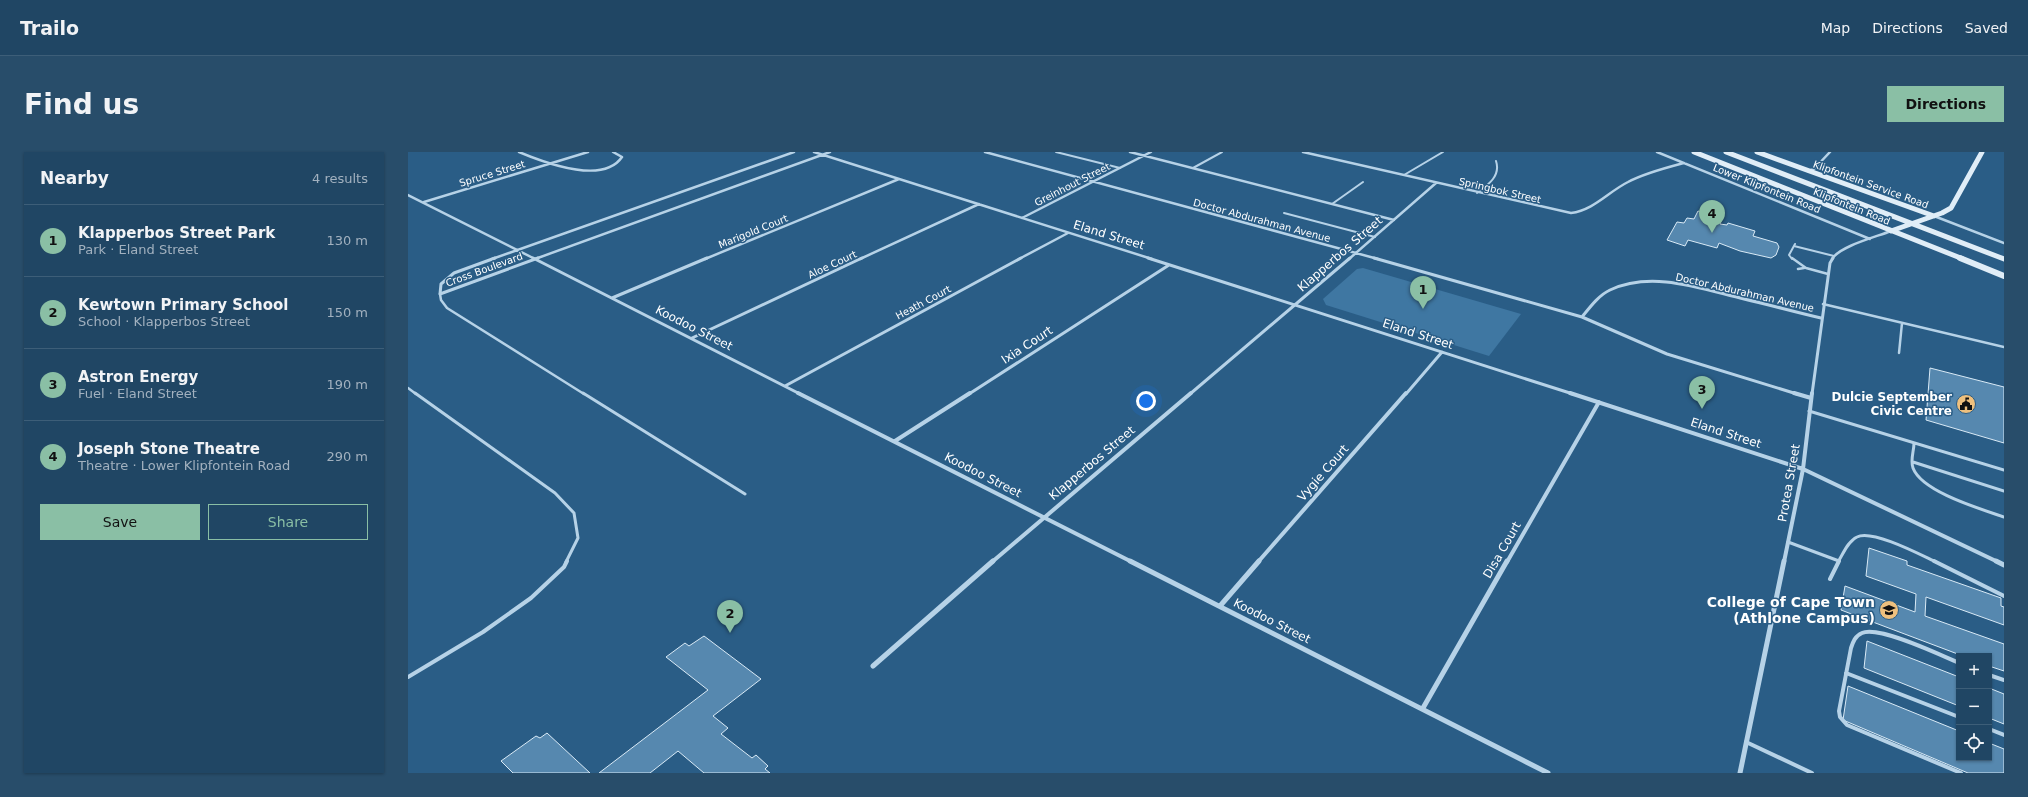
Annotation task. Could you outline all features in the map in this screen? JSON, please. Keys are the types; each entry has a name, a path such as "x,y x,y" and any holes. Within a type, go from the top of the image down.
{"main road":[{"name":"Klipfontein Road","path":"1694,152 2004,276"},
{"name":"Klipfontein Road","path":"1726,152 2004,259"},
{"name":"Klipfontein Service Road","path":"1758,152 1934,216"},
{"path":"1891,231 1934,216 1951,208 1982,152"}],"street":[{"path":"519,152 572,171 592,170 612,165 621,160 622,157 612,152"},
{"name":"Spruce Street","path":"423,202 588,152"},
{"name":"Cross Boulevard","path":"794,152 454,273 440,286 440,294 830,152"},
{"name":"Eland Street","path":"814,152 1599,402 1803,469 2004,565"},
{"name":"Doctor Abdurahman Avenue","path":"985,152 1582,317 1667,354 1811,398"},
{"path":"1130,152 1394,220"},
{"name":"Greinhout Street","path":"1022,218 1151,152"},
{"name":"Springbok Street","path":"1303,152 1553,210 1578,213 1588,210 1609,192 1623,184 1656,171 1684,163"},
{"name":"Lower Klipfontein Road","path":"1657,152 1870,239"},
{"path":"1808,171 1814,170 1830,152"},
{"name":"Marigold Court","path":"612,298 899,179"},
{"name":"Klapperbos Street","path":"873,666 1044,517 1375,237 1436,183"},
{"name":"Koodoo Street","path":"408,195 1423,708 1548,773"},
{"name":"Aloe Court","path":"692,338 979,204"},
{"path":"1934,216 2004,243"},
{"path":"1834,256 1846,248 1891,231"},
{"name":"Heath Court","path":"785,386 1068,233"},
{"name":"Protea Street","path":"1740,773 1803,469 1823,304 1830,263 1834,256"},
{"name":"Ixia Court","path":"895,441 1169,265"},
{"name":"Doctor Abdurahman Avenue","path":"1582,317 1601,297 1610,290 1624,285 1659,282 1685,285 1821,318"},
{"name":"Vygie Court","path":"1220,606 1442,352"},
{"name":"Disa Court","path":"1423,708 1599,402"}],"lane":[{"path":"1056,152 1120,168"},
{"path":"1194,168 1222,152"},
{"path":"1404,176 1443,152"},
{"path":"1477,193 1495,178 1499,168 1496,161"},
{"path":"1332,204 1363,182"},
{"path":"1284,213 1375,237"},
{"path":"1828,274 1804,268 1789,255 1794,245 1834,256"},
{"path":"1798,270 1804,268"},
{"path":"440,294 441,300 447,308 745,494"},
{"path":"1823,304 2004,347"},
{"path":"1899,353 1902,323"},
{"path":"408,388 555,493 574,513 578,538 564,567 531,598 483,632 408,677"},
{"path":"1809,411 2004,470"},
{"path":"1914,443 1913,468 1918,476 1933,488 2004,518"},
{"path":"1913,462 2004,491"},
{"path":"1830,579 1848,546 1857,536 1877,536 1893,542 2004,596"},
{"path":"1788,542 1839,561"},
{"path":"1956,662 1890,636 1870,631 1862,632 1854,641 1838,714 1841,720 1847,725 1961,773"},
{"path":"1846,673 1956,716"},
{"path":"1992,676 2004,680"},
{"path":"1992,730 2004,735"},
{"path":"1746,742 1812,773"}],"shaded area":[{"path":"1363,268 1521,314 1489,356 1326,305 1323,299 1357,269"}],"building":[{"path":"1698,211 1723,217 1720,224 1727,225 1728,223 1755,231 1753,236 1777,243 1779,247 1776,255 1771,258 1740,251 1719,243 1717,248 1688,240 1685,246 1667,240 1677,222 1684,223 1687,218 1694,219"},
{"name":"Dulcie September Civic Centre","path":"1930,368 2004,387 2004,443 1926,420"},
{"path":"1869,548 1907,561 1907,565 2001,598 2001,606 2004,607 2004,625 1926,597 1925,616 2004,644 2004,671 1992,667 1992,653 1956,653 1841,610 1845,586 1915,612 1916,594 1866,576"},
{"path":"704,636 761,679 713,716 728,728 721,734 752,758 756,755 768,766 765,769 770,773 704,773 678,751 650,773 599,773 708,690 666,657 685,643 689,646"},
{"path":"1867,641 1956,676 1956,705 1864,668"},
{"path":"1848,686 1956,730 1956,761 1992,761 1992,744 2004,749 2004,773 1968,773 1843,720"},
{"path":"1992,689 2004,694 2004,724 1992,719"},
{"path":"547,733 590,773 513,773 501,761 536,736 540,738"}],"place":[{"name":"Joseph Stone Theatre","path":"1712,233"},
{"name":"Klapperbos Street Park","path":"1423,309"},
{"name":"Dulcie September Civic Centre","path":"1966,404"},
{"name":"Astron Energy","path":"1702,409"},
{"name":"College of Cape Town (Athlone Campus)","path":"1889,610"},
{"name":"Kewtown Primary School","path":"730,633"}]}
